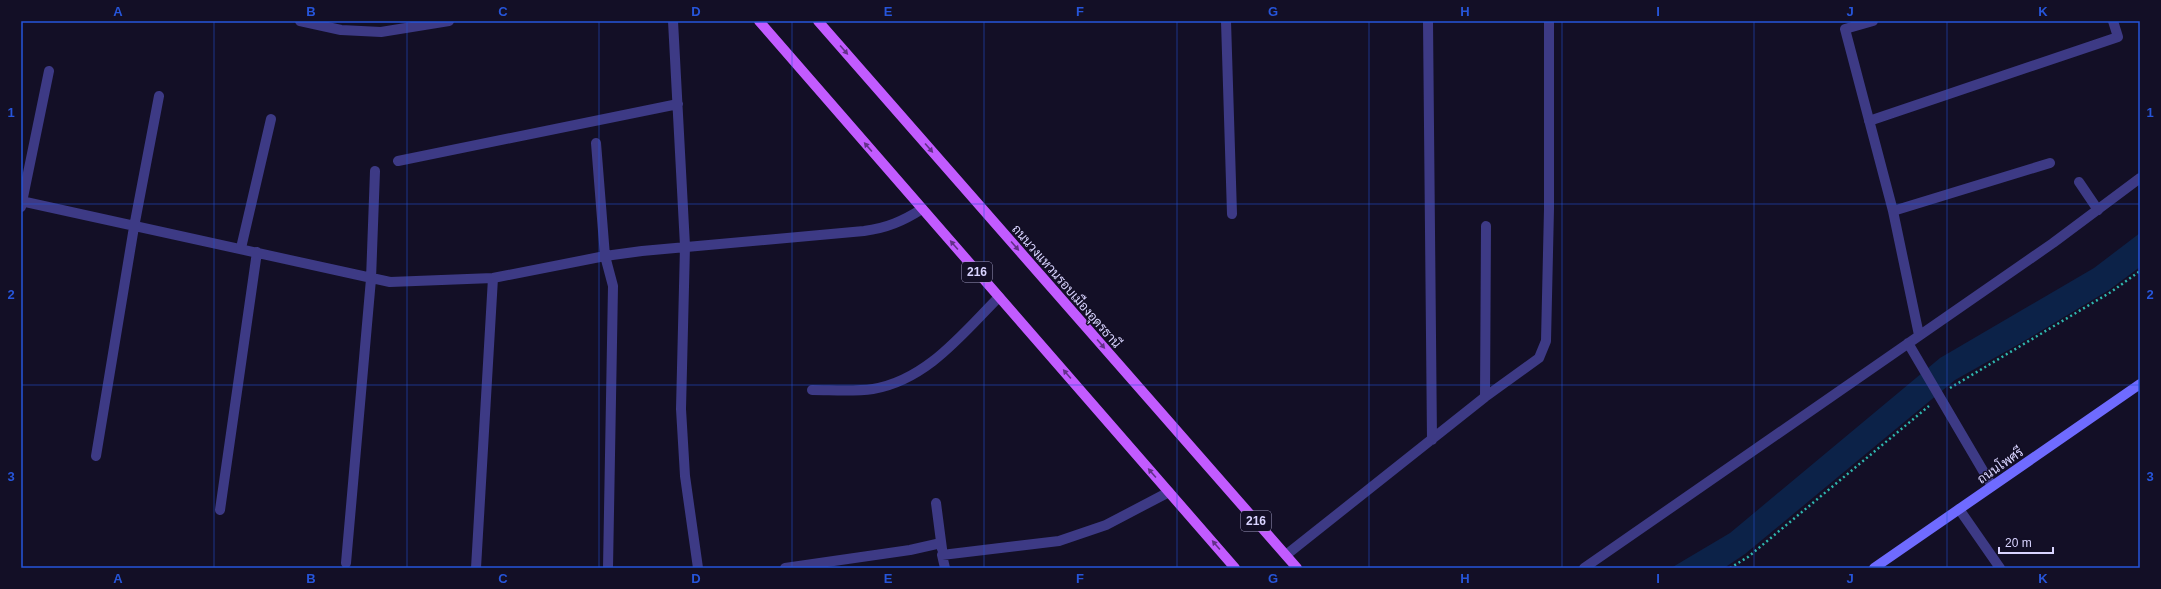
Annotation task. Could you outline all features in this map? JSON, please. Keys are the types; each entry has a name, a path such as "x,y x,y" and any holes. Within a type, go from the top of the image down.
{"main road":[{"name":"216","path":"759,21 1235,568"},
{"name":"ถนนวงแหวนรอบเมืองอุดรธานี","path":"818,21 1297,568"},
{"name":"ถนนโพศรี","path":"1874,568 2140,384"}],"street":[{"path":"300,21 341,30 381,32 449,21"},
{"path":"673,21 684,246 681,409 685,476 698,568"},
{"path":"1226,21 1232,214"},
{"path":"1428,21 1432,440"},
{"path":"1286,555 1485,397 1539,358 1546,341 1549,209 1549,21"},
{"path":"1873,21 1845,29 1893,212 1919,335"},
{"path":"1869,121 2118,37 2113,21"},
{"path":"49,71 22,203 241,248 371,279 390,282 492,278 605,256 684,246 885,228 902,222 922,209"},
{"path":"96,456 134,227 159,96"},
{"path":"398,161 678,104"},
{"path":"241,248 271,119"},
{"path":"596,143 605,256 613,286 608,568"},
{"path":"1893,212 2050,163"},
{"path":"346,563 371,279 375,171"},
{"path":"1584,568 2098,210 2140,178"},
{"path":"2079,182 2098,210"},
{"path":"1485,397 1486,226"},
{"path":"220,510 257,252"},
{"path":"476,568 492,278"},
{"path":"812,390 853,391 874,388 900,380 940,357 999,296"},
{"path":"1908,343 1992,486"},
{"path":"942,555 1059,541 1106,526 1169,492"},
{"path":"936,503 945,568"},
{"path":"1959,509 2000,568"},
{"path":"785,568 910,550 941,542"}],"path":[{"path":"1730,568 1748,557 1939,396 1957,383 2021,347 2111,292 2140,271"}],"water":[{"path":"2140,233 2140,267 2109,290 2019,344 1955,380 1745,554 1724,568 1671,568 1730,533 1940,358 2094,268"}]}
